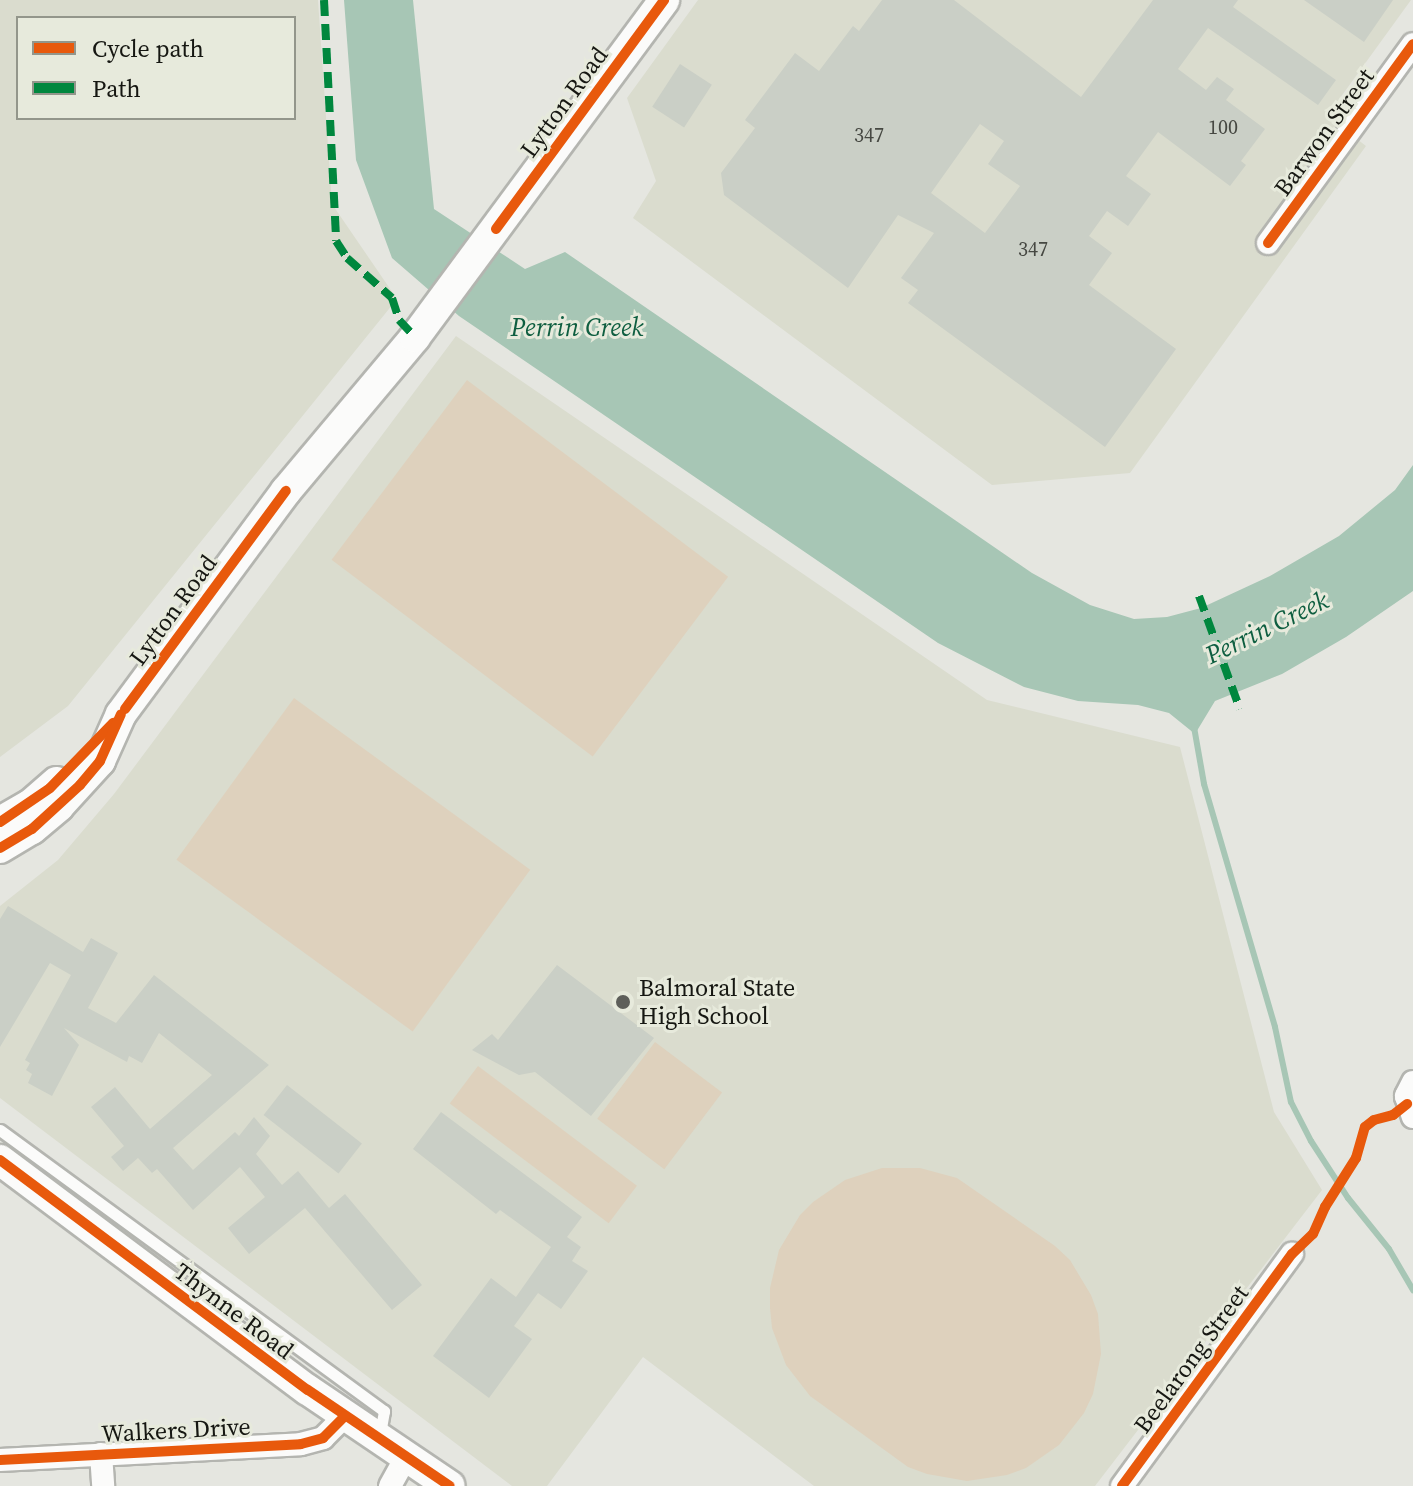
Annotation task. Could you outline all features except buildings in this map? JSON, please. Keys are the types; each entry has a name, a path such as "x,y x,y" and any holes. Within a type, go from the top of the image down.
{"main road":[{"name":"Lytton Road","path":"0,822 50,788 121,714 286,491 431,317 664,0"},
{"name":"Lytton Road","path":"0,848 32,829 80,785 100,761 121,714"},
{"name":"Thynne Road","path":"0,1160 345,1416 450,1486"}],"street":[{"name":"Barwon Street","path":"1268,243 1413,44"},
{"path":"1410,1111 1406,1096 1413,1082"},
{"name":"Beelarong Street","path":"1122,1486 1292,1254"},
{"name":"Walkers Drive","path":"0,1460 301,1444 323,1438 345,1416"},
{"path":"101,1454 103,1486"},
{"path":"390,1486 406,1457"}],"lane":[{"path":"0,1130 384,1411 379,1439"}],"shaded area":[{"path":"0,0 318,0 332,204 397,299 68,706 0,757"},
{"path":"698,0 1411,0 1327,116 1366,146 1130,473 992,485 633,218 656,181 627,98"},
{"name":"Balmoral State High School","path":"456,336 987,700 1180,747 1274,1112 1322,1190 1095,1486 814,1486 643,1357 547,1486 512,1486 0,1098 0,906 58,860 114,794"},
{"path":"467,380 728,577 593,756 332,560"},
{"path":"294,698 530,870 413,1031 176,860"},
{"path":"655,1042 722,1093 664,1169 597,1119"},
{"path":"478,1066 637,1186 609,1223 450,1104"},
{"path":"882,1168 920,1168 957,1178 1055,1246 1070,1260 1091,1295 1098,1314 1101,1354 1093,1394 1084,1413 1059,1445 1026,1468 1007,1475 967,1481 927,1474 908,1467 810,1396 786,1365 772,1328 770,1308 770,1288 779,1250 800,1215 813,1202 845,1180"}],"water":[{"name":"Perrin Creek","path":"344,0 413,0 434,209 525,269 565,252 1032,573 1090,605 1134,619 1167,617 1201,608 1270,576 1339,536 1395,490 1413,465 1413,591 1346,637 1282,674 1215,701 1195,734 1169,713 1138,705 1078,701 1024,687 938,643 459,316 392,258 356,160"}],"waterway":[{"path":"1194,727 1204,784 1275,1027 1291,1102 1311,1141 1348,1198 1389,1249 1413,1290"}],"marked path":[{"path":"324,0 336,241 347,258 392,298 399,320 415,337"},
{"path":"1199,596 1240,709"}],"cycle path":[{"path":"496,229 664,0"},
{"path":"1268,243 1413,44"},
{"path":"125,709 286,491"},
{"path":"0,848 32,829 80,785 100,761 121,714"},
{"path":"0,822 50,788 113,723"},
{"path":"1122,1486 1292,1254 1313,1234 1325,1207 1356,1158 1365,1127 1374,1120 1393,1115 1407,1104"},
{"path":"0,1160 308,1390 450,1486"},
{"path":"0,1460 301,1444 323,1438 345,1416"}],"place":[{"name":"Balmoral State High School","path":"623,1002"}]}
